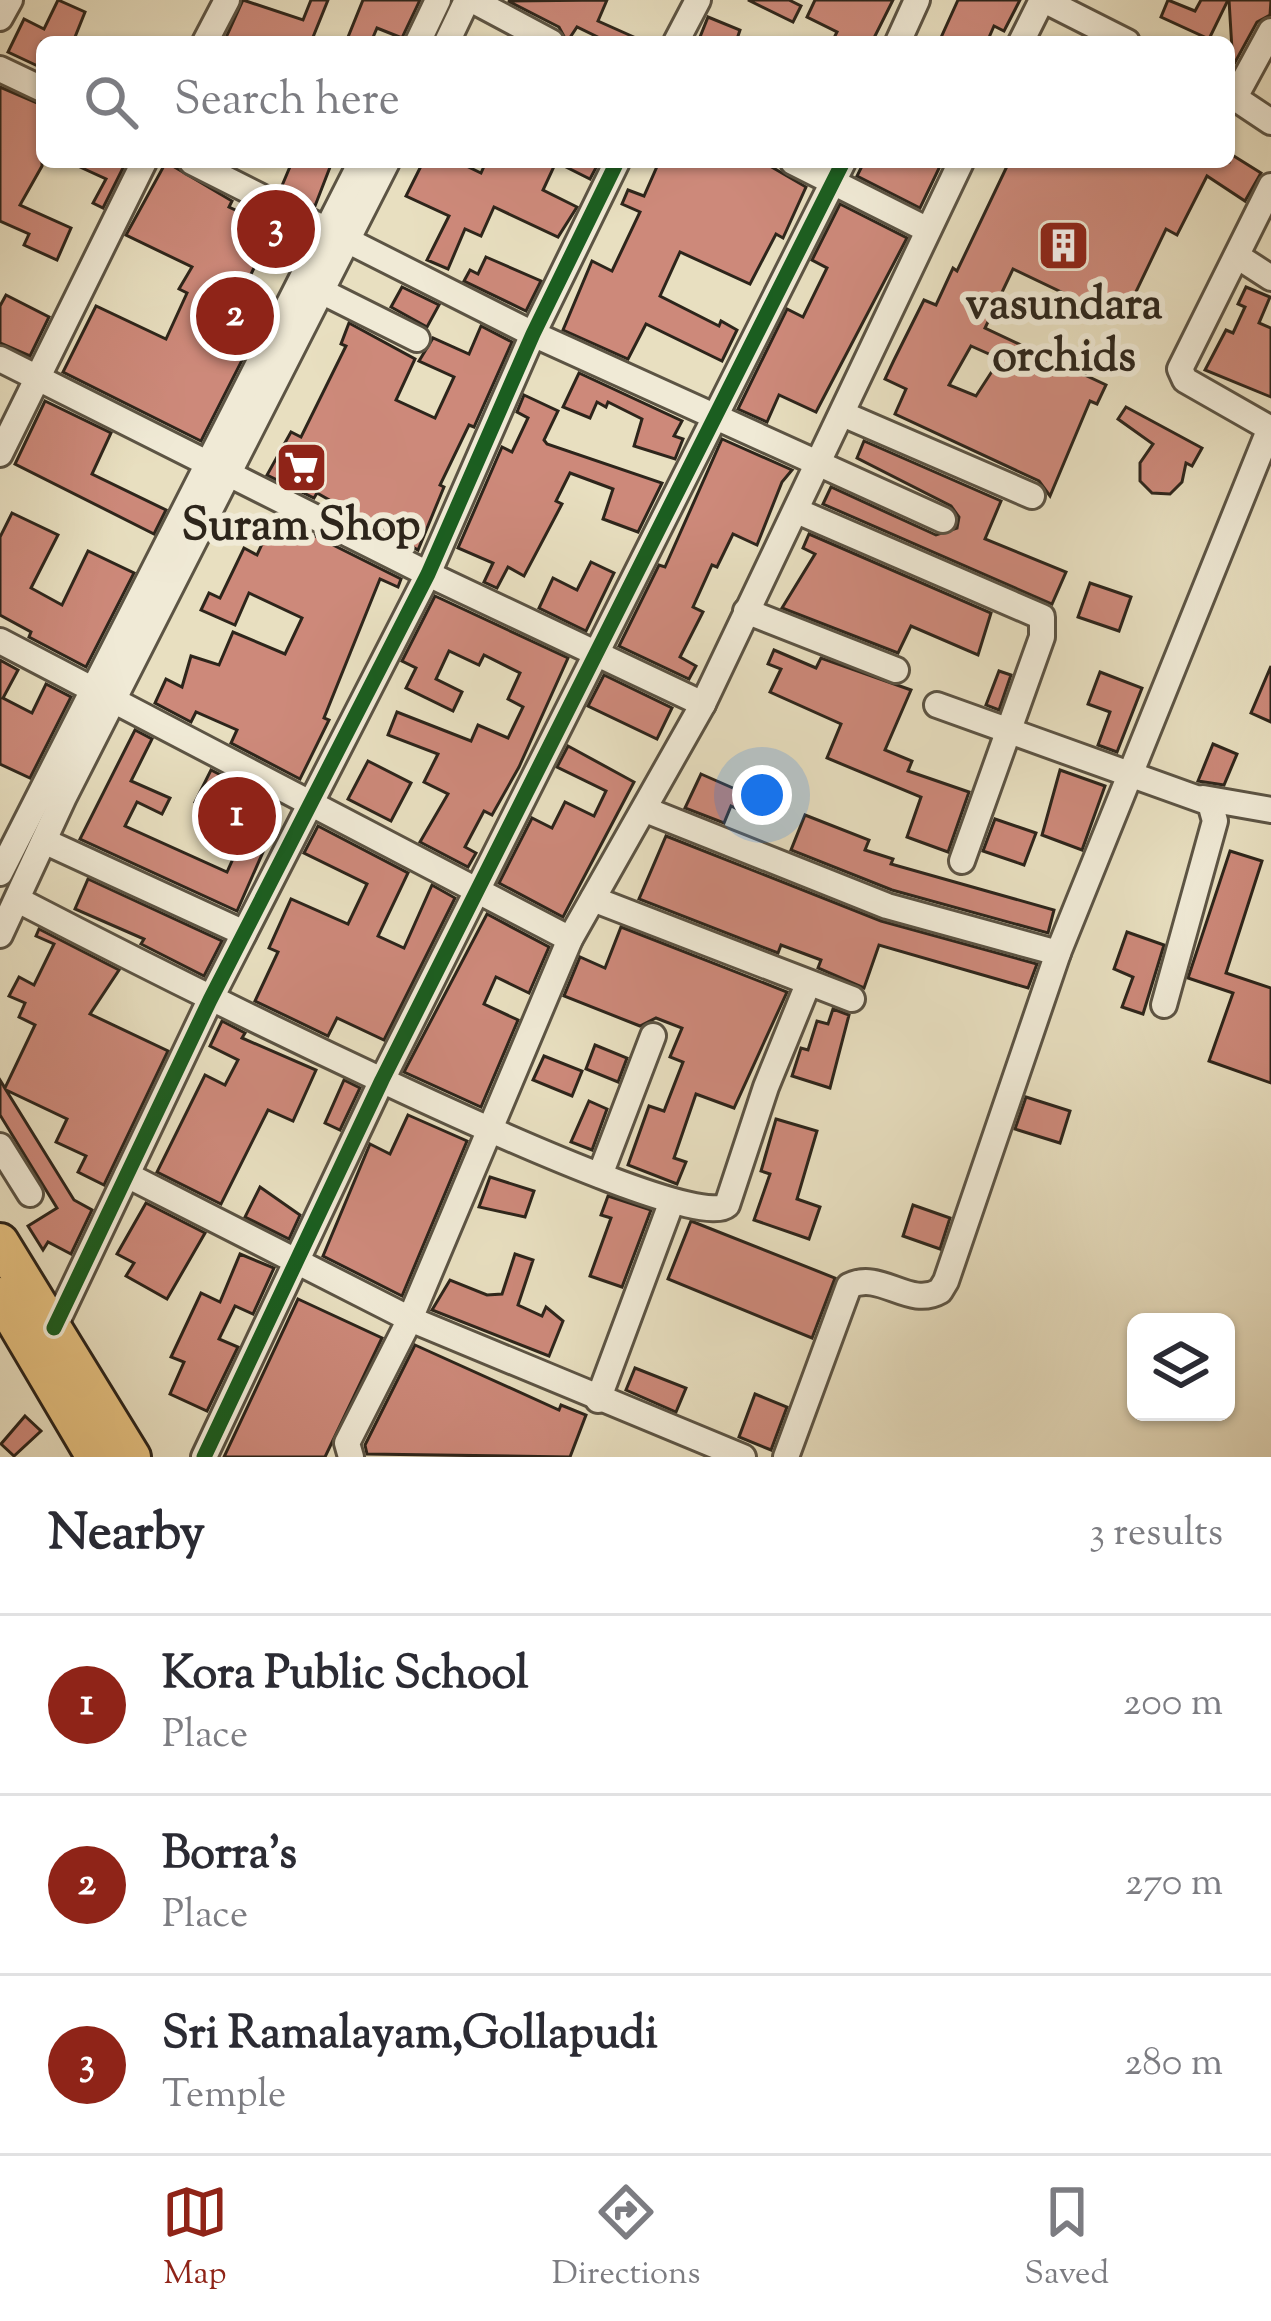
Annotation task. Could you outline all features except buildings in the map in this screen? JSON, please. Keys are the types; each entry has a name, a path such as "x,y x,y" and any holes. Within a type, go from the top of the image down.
{"highway":[{"path":"0,1242 132,1457"},
{"path":"0,1296 95,1457"}],"street":[{"path":"0,18 10,0"},
{"path":"208,36 226,0"},
{"path":"421,36 438,0"},
{"path":"450,36 470,0 539,36"},
{"path":"679,36 698,0"},
{"path":"901,36 917,0"},
{"path":"1024,36 1043,0 1114,36"},
{"path":"1235,91 1271,31"},
{"path":"0,69 36,86"},
{"path":"1235,98 1271,122"},
{"path":"0,454 141,168"},
{"path":"204,168 533,334 943,520"},
{"path":"221,470 322,292 359,168"},
{"path":"0,935 106,696 338,238 383,168"},
{"path":"54,1328 210,1000 428,574 533,334 614,168"},
{"path":"349,1450 410,1319 571,939 703,704 820,467 958,168"},
{"path":"204,1457 382,1080 838,172 928,230"},
{"path":"786,1457 849,1286 872,1281 921,1298 940,1292 946,1281 1058,952 1271,428 1181,375 1184,357 1271,186"},
{"path":"1238,256 1271,278"},
{"path":"322,292 417,339"},
{"path":"0,359 428,574 703,704"},
{"path":"844,415 1032,496"},
{"path":"797,511 1042,617 1042,637 962,861"},
{"path":"746,611 896,670"},
{"path":"0,641 571,939"},
{"path":"0,873 106,696"},
{"path":"937,705 1127,775 1203,798 1271,810"},
{"path":"1164,1005 1215,821 1203,798"},
{"path":"646,811 887,906 1058,952"},
{"path":"44,841 244,934"},
{"path":"593,899 853,999"},
{"path":"18,900 210,1000 382,1080 600,1175 715,1212 727,1205 766,1088 808,984"},
{"path":"600,1175 653,1036"},
{"path":"0,1146 30,1194"},
{"path":"127,1175 410,1319 743,1457"},
{"path":"598,1400 672,1201"}],"cycle path":[{"path":"54,1328 210,1000 428,574 533,334 614,168"},
{"path":"204,1457 382,1080 840,168"}],"place":[{"name":"Sri Ramalayam,Gollapudi","path":"276,229"},
{"name":"vasundara orchids","path":"1064,246"},
{"name":"Borra's","path":"235,316"},
{"name":"Suram Shop","path":"301,467"},
{"name":"Kora Public School","path":"237,816"}]}
